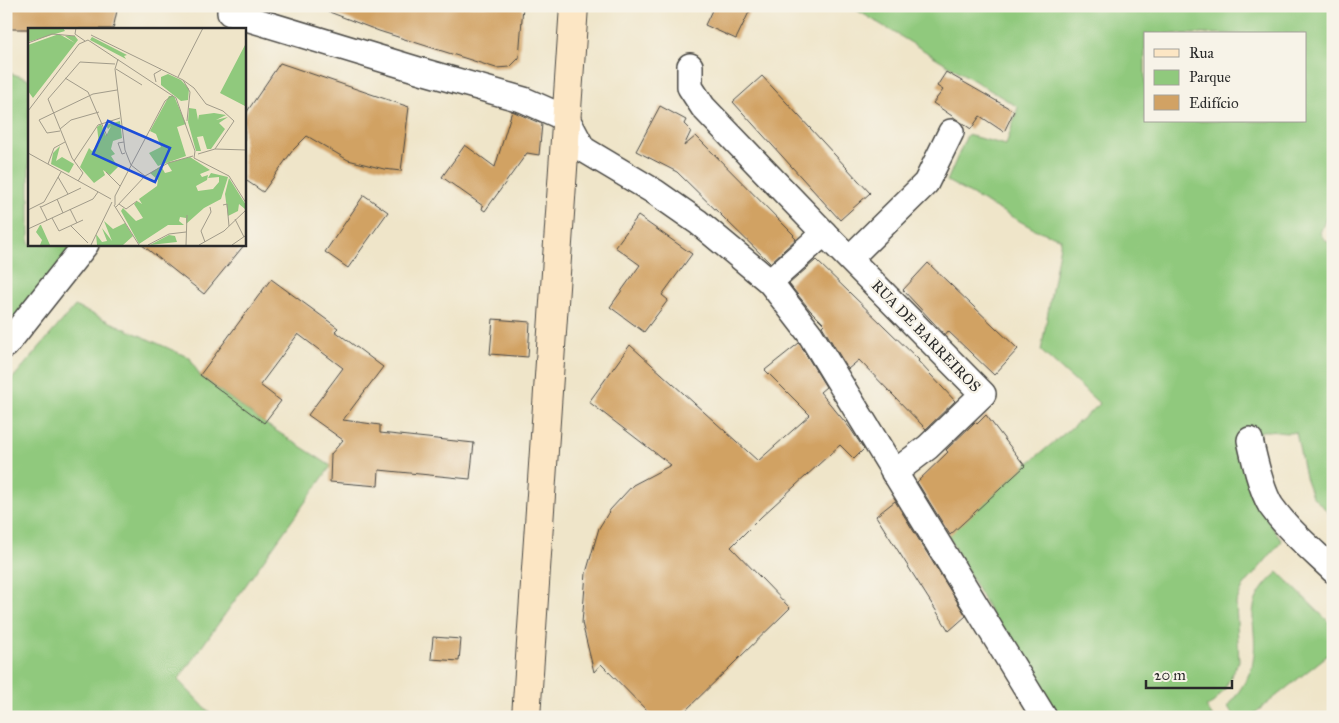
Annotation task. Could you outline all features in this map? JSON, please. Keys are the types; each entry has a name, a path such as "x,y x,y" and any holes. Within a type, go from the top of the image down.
{"main road":[{"path":"526,717 574,6"}],"street":[{"path":"228,16 524,100 567,119 583,148 655,192 698,222 770,282 810,334 1044,717"},
{"name":"RUA DE BARREIROS","path":"690,66 690,87 703,107 983,394 928,447 894,472"},
{"path":"850,258 926,183 951,132"},
{"path":"770,282 824,233"},
{"path":"6,345 85,245"},
{"path":"1250,440 1256,466 1270,505 1296,536 1333,570"}],"green space":[{"path":"850,6 1333,6 1333,202 1320,233 1323,238 1333,245 1333,517 1312,496 1305,477 1296,432 1261,431 1247,455 1269,523 1282,541 1243,587 1236,603 1239,661 1224,690 1214,702 1206,707 1213,717 1049,717 948,536 1025,466 1100,404 1041,351 1061,239 1034,229 947,181 967,135 1006,145 1018,107"},
{"path":"6,72 28,79 28,245 76,245 15,324 6,317"},
{"path":"75,306 190,358 200,376 264,423 331,466 178,680 214,717 6,717 6,386"},
{"path":"1278,572 1333,626 1333,651 1250,717 1235,717 1228,707 1245,682 1252,666 1254,607 1265,585"}],"building":[{"path":"6,6 118,6 113,28 6,29"},
{"path":"320,6 523,6 519,58 510,67 496,68 379,31 319,8"},
{"path":"714,6 752,6 736,39 705,25"},
{"path":"280,63 409,107 401,171 348,160 307,136 293,150 263,192 245,180 245,115"},
{"path":"946,72 1014,111 1004,132 980,116 971,129 933,103 943,90 937,86"},
{"path":"762,76 870,193 840,220 733,102"},
{"path":"660,106 686,120 684,124 691,131 684,146 696,136 794,235 796,239 770,263 677,172 636,151"},
{"path":"512,111 542,124 539,155 527,153 485,211 482,209 483,206 442,177 465,145 495,167"},
{"path":"364,195 388,212 348,268 325,252"},
{"path":"638,216 692,254 662,295 668,300 644,332 610,307 640,265 615,247"},
{"path":"142,245 244,245 204,294"},
{"path":"816,260 919,360 955,401 926,429 859,360 848,369 822,326 824,324 789,284"},
{"path":"928,263 1018,349 994,375 948,331 945,335 903,290"},
{"path":"271,279 338,328 335,331 383,367 343,420 380,425 380,433 474,443 470,479 379,470 378,486 330,482 331,454 343,440 308,415 343,368 298,334 260,385 281,401 264,423 200,375"},
{"path":"493,319 530,322 528,357 490,354"},
{"path":"799,343 826,387 820,392 850,428 864,449 854,459 840,445 731,547 790,608 679,717 653,717 601,664 594,672 582,623 586,573 599,528 610,510 633,485 671,465 589,402 630,345 758,461 810,415 765,370"},
{"path":"986,415 1025,466 950,535 917,482 948,452 946,450 975,422 977,424"},
{"path":"895,501 966,616 949,631 876,516"},
{"path":"433,637 461,639 459,661 431,659"}]}
